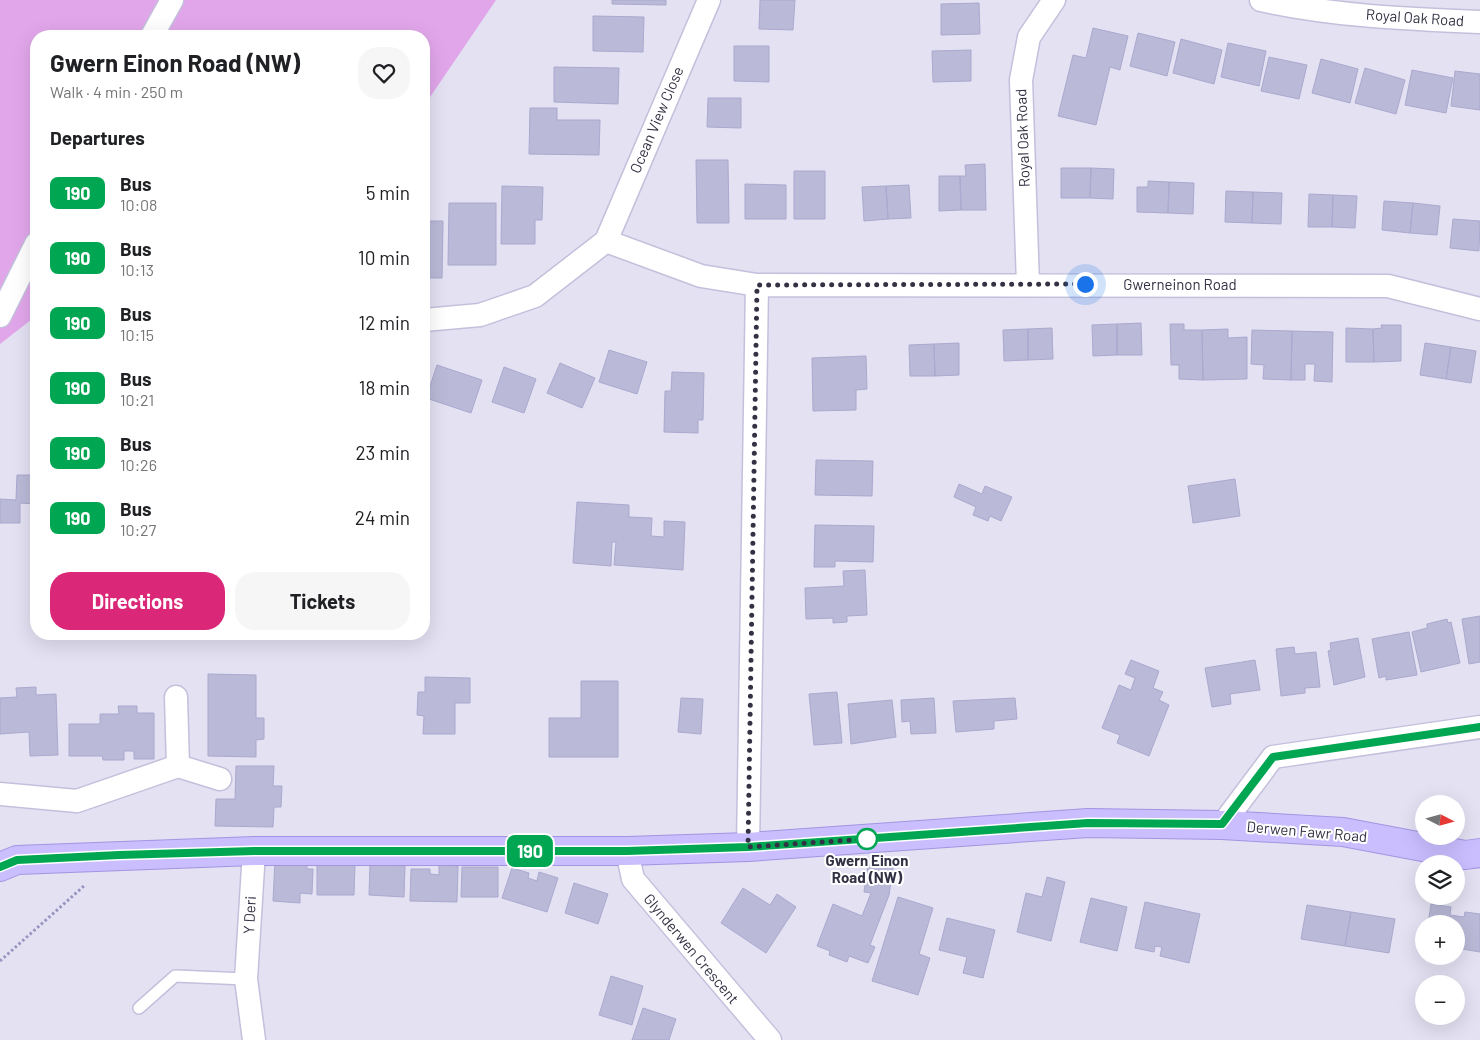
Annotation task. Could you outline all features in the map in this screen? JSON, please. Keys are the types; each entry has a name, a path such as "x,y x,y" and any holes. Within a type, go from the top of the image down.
{"main road":[{"name":"Derwen Fawr Road","path":"0,867 17,860 254,851 627,851 748,847 1088,823 1222,824 1342,832 1465,855 1480,853"}],"street":[{"path":"155,30 172,0"},
{"name":"Ocean View Close","path":"606,241 709,0"},
{"name":"Royal Oak Road","path":"1028,284 1021,80 1029,37 1054,0"},
{"name":"Royal Oak Road","path":"1261,0 1294,8 1383,18 1480,22"},
{"path":"430,319 480,315 536,296 606,241"},
{"name":"Gwerneinon Road","path":"606,241 701,276 757,285 1388,286 1480,309"},
{"path":"0,316 30,256"},
{"path":"748,847 757,285"},
{"path":"176,697 178,766"},
{"name":"Derwen Fawr Road","path":"1222,824 1273,757 1480,727"},
{"path":"0,794 47,800 77,801 178,766 220,780"},
{"name":"Y Deri","path":"254,851 246,979 254,1040"},
{"name":"Glynderwen Crescent","path":"627,851 632,879 749,1019 770,1040"}],"lane":[{"path":"139,1008 175,976 246,979"}],"path":[{"path":"0,961 119,855"}],"shaded area":[{"path":"0,0 496,0 430,97 430,30 30,30 30,321 0,344"}],"building":[{"path":"612,0 666,0 666,5 612,4"},
{"path":"760,0 795,0 793,30 759,29"},
{"path":"979,3 980,34 941,35 941,4"},
{"path":"593,16 644,17 643,52 593,51"},
{"path":"1093,28 1128,36 1120,70 1110,67 1096,125 1058,116 1073,55 1086,58"},
{"path":"1138,33 1175,42 1167,76 1130,66"},
{"path":"1181,39 1222,50 1214,84 1173,73"},
{"path":"1228,43 1266,51 1259,86 1221,77"},
{"path":"734,46 769,46 769,82 734,81"},
{"path":"971,50 971,81 933,82 932,51"},
{"path":"1269,57 1307,65 1299,99 1261,91"},
{"path":"1321,59 1358,69 1350,103 1312,93"},
{"path":"554,67 619,68 618,104 554,102"},
{"path":"1365,68 1405,80 1396,114 1355,103"},
{"path":"1412,70 1453,78 1446,113 1405,105"},
{"path":"1455,71 1480,74 1480,110 1451,106"},
{"path":"708,98 741,98 741,128 707,127"},
{"path":"530,108 557,108 557,120 600,120 599,155 529,154"},
{"path":"696,160 728,160 729,223 697,223"},
{"path":"985,164 986,210 961,210 960,176 966,176 965,165"},
{"path":"1061,168 1091,168 1090,198 1061,198"},
{"path":"1091,168 1114,169 1113,199 1090,198"},
{"path":"794,171 825,171 825,219 794,219"},
{"path":"939,176 960,176 961,210 939,211"},
{"path":"1148,181 1169,182 1168,213 1137,212 1137,187 1148,187"},
{"path":"1169,182 1194,183 1193,214 1168,213"},
{"path":"745,184 786,185 786,219 745,219"},
{"path":"909,185 911,218 888,219 886,186"},
{"path":"502,186 543,187 542,220 535,220 535,244 501,244"},
{"path":"886,186 888,219 864,221 862,187"},
{"path":"1226,191 1253,192 1252,223 1225,222"},
{"path":"1253,192 1282,193 1281,224 1252,223"},
{"path":"1309,194 1333,195 1332,227 1308,227"},
{"path":"1333,195 1357,196 1355,228 1332,227"},
{"path":"1384,201 1413,203 1410,233 1382,230"},
{"path":"449,203 496,203 496,265 448,265"},
{"path":"1413,203 1440,206 1437,235 1410,233"},
{"path":"1453,219 1480,221 1479,251 1450,248"},
{"path":"430,221 443,221 442,278 430,278"},
{"path":"1141,323 1142,355 1117,355 1117,324"},
{"path":"1117,324 1117,355 1093,356 1092,325"},
{"path":"1170,324 1184,324 1184,330 1202,330 1203,380 1179,379 1179,365 1171,365"},
{"path":"1381,325 1401,325 1401,361 1374,362 1373,329 1382,328"},
{"path":"1052,328 1053,359 1028,360 1028,329"},
{"path":"1346,328 1373,329 1374,362 1346,362"},
{"path":"1028,329 1028,360 1004,361 1003,330"},
{"path":"1228,329 1228,338 1247,337 1247,379 1203,380 1202,330"},
{"path":"1252,330 1292,331 1291,380 1263,379 1264,365 1251,364"},
{"path":"1292,331 1333,332 1332,382 1314,381 1315,364 1305,364 1305,380 1291,380"},
{"path":"959,343 959,375 935,376 934,344"},
{"path":"1425,343 1451,347 1446,379 1420,375"},
{"path":"934,344 935,376 910,376 909,345"},
{"path":"1451,347 1476,351 1471,383 1446,379"},
{"path":"609,350 647,362 637,394 599,382"},
{"path":"866,356 867,389 856,390 856,410 813,411 812,358"},
{"path":"560,363 595,378 582,408 547,393"},
{"path":"437,365 482,380 471,413 430,399 430,386"},
{"path":"504,367 536,379 524,413 492,402"},
{"path":"672,372 704,373 703,420 698,420 698,433 664,432 665,391 671,391"},
{"path":"816,460 873,461 872,496 815,495"},
{"path":"17,475 30,475 30,504 20,503 20,523 0,523 0,499 16,500"},
{"path":"1235,479 1240,516 1193,523 1188,486"},
{"path":"959,484 982,494 985,486 1012,497 1001,521 990,516 988,521 973,515 976,507 954,497"},
{"path":"577,502 629,505 629,517 652,518 651,536 664,537 664,521 685,522 683,570 614,565 616,542 612,542 611,566 573,563"},
{"path":"815,525 874,526 873,562 835,561 835,567 814,567"},
{"path":"865,570 867,615 847,616 847,622 833,623 833,618 806,619 805,588 844,586 843,571"},
{"path":"1480,616 1480,662 1469,664 1462,619"},
{"path":"1447,619 1448,623 1451,622 1460,663 1421,672 1412,632 1427,628 1427,624"},
{"path":"1409,632 1417,675 1386,680 1386,676 1379,678 1372,639"},
{"path":"1358,638 1365,677 1334,685 1328,651 1331,650 1330,643"},
{"path":"1294,647 1295,654 1316,652 1320,687 1305,688 1305,693 1281,696 1276,649"},
{"path":"1131,660 1159,671 1153,688 1163,692 1159,700 1169,705 1149,756 1117,743 1120,735 1102,728 1119,685 1131,690 1135,678 1125,674"},
{"path":"1255,660 1260,690 1230,694 1231,704 1212,707 1205,668"},
{"path":"208,674 256,675 256,718 264,718 264,739 256,740 256,757 208,756"},
{"path":"425,677 470,678 470,703 455,703 455,734 423,734 424,716 417,715 418,692 425,692"},
{"path":"581,681 618,681 618,757 549,757 549,718 581,718"},
{"path":"36,687 36,695 56,694 58,755 30,756 29,732 0,734 0,698 17,697 16,688"},
{"path":"837,692 842,743 814,745 809,694"},
{"path":"681,698 703,699 701,734 678,732"},
{"path":"934,698 936,733 911,734 910,721 902,722 901,700"},
{"path":"1015,698 1017,719 994,721 994,729 956,732 953,701"},
{"path":"892,700 896,737 851,744 848,704"},
{"path":"118,706 137,706 137,713 154,713 154,759 134,759 134,751 124,751 124,760 103,760 102,756 69,756 69,724 100,724 100,714 119,714"},
{"path":"236,766 274,766 273,786 282,786 281,807 274,807 273,827 215,826 216,799 235,799"},
{"path":"275,861 307,863 307,869 313,869 312,894 300,893 300,903 273,901"},
{"path":"317,864 355,864 354,895 317,895"},
{"path":"370,864 405,866 404,897 369,895"},
{"path":"439,865 458,866 457,902 410,901 411,869 430,869 430,874 439,875"},
{"path":"868,865 893,868 889,895 870,945 875,947 868,963 849,956 847,962 829,955 830,951 817,946 833,904 862,916 871,893 864,892"},
{"path":"462,867 498,867 498,897 461,897"},
{"path":"512,868 529,873 528,878 537,881 539,872 558,878 547,912 502,898"},
{"path":"1047,877 1065,882 1051,941 1017,932 1026,893 1042,897"},
{"path":"574,883 608,894 598,924 565,913"},
{"path":"743,888 770,905 777,894 796,907 766,953 721,923"},
{"path":"898,897 933,908 919,954 930,958 918,995 872,981"},
{"path":"1091,898 1127,907 1117,951 1080,942"},
{"path":"1145,902 1200,914 1189,963 1160,956 1162,947 1155,946 1154,952 1135,948"},
{"path":"1307,905 1351,912 1345,946 1301,939"},
{"path":"1431,905 1451,907 1450,915 1429,915"},
{"path":"1351,912 1395,919 1389,953 1345,946"},
{"path":"1465,912 1480,914 1480,952 1465,950"},
{"path":"947,918 995,930 983,978 963,973 967,957 939,950"},
{"path":"611,976 643,986 632,1025 599,1015"},
{"path":"643,1008 676,1019 669,1040 632,1040"}],"bus line":[{"name":"190","path":"0,867 17,860 119,855 254,851 627,851 748,847 1088,823 1222,824 1273,757 1480,727"}],"place":[{"name":"Gwern Einon Road (NW)","path":"867,839"}],"route":[{"path":"867,839 748,847 757,285 1085,284"}]}
